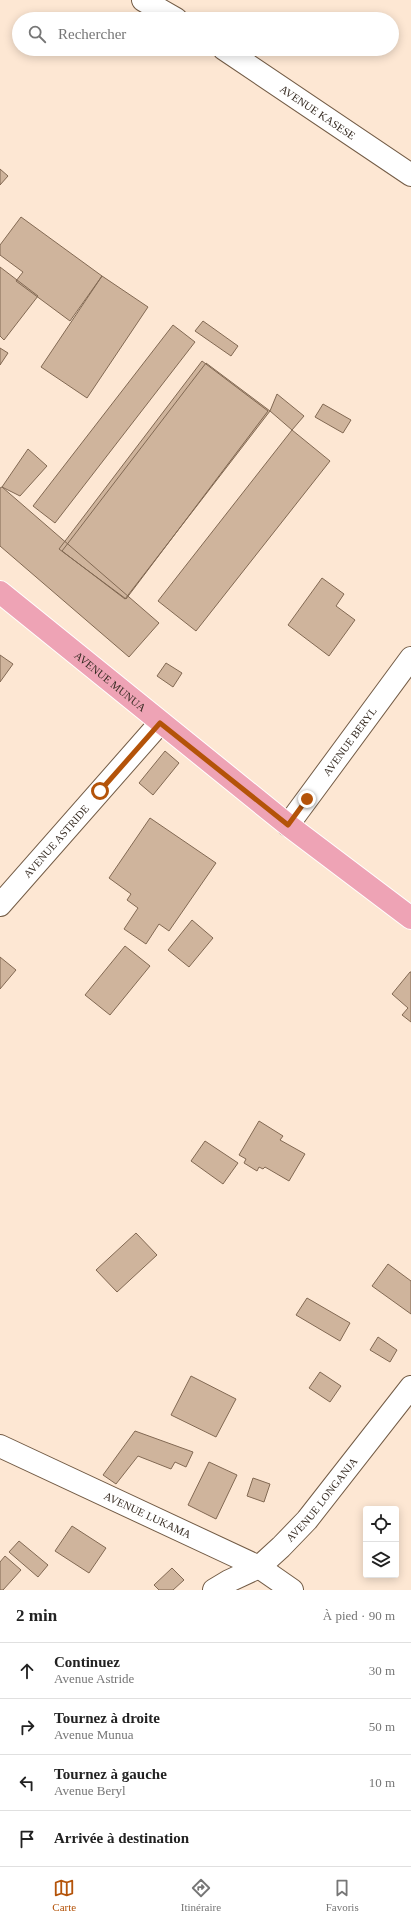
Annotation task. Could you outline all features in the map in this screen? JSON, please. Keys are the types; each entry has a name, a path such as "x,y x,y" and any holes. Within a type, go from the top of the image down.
{"main road":[{"name":"AVENUE MUNUA","path":"0,592 160,723 288,825 411,918"}],"street":[{"path":"142,0 163,12"},
{"name":"AVENUE KASESE","path":"234,56 411,175"},
{"name":"AVENUE BERYL","path":"288,825 411,658"},
{"name":"AVENUE ASTRIDE","path":"0,905 160,723"},
{"name":"AVENUE LONGANJA","path":"214,1590 229,1581 259,1568 282,1547 307,1520 411,1387"},
{"name":"AVENUE LUKAMA","path":"0,1446 259,1568 292,1590"}],"building":[{"path":"0,169 8,176 0,185"},
{"path":"21,217 102,276 70,321 16,281 23,272 0,255 0,245"},
{"path":"0,267 38,296 4,340 0,336"},
{"path":"102,276 148,307 87,398 41,367"},
{"path":"203,321 238,346 231,356 195,331"},
{"path":"173,325 195,342 55,523 33,506"},
{"path":"0,348 8,353 0,365"},
{"path":"202,361 268,411 126,599 59,549"},
{"path":"206,363 270,411 125,599 62,551"},
{"path":"277,394 304,416 292,430 270,411"},
{"path":"323,404 351,420 343,433 315,417"},
{"path":"292,430 330,461 196,631 158,601"},
{"path":"28,449 47,466 20,496 2,487"},
{"path":"2,487 159,623 129,657 0,546 0,488"},
{"path":"322,578 344,594 336,606 355,620 329,656 288,625"},
{"path":"0,655 13,664 0,682"},
{"path":"166,663 182,673 173,687 157,676"},
{"path":"165,751 179,763 153,795 139,783"},
{"path":"150,818 216,863 169,931 159,924 146,944 124,929 138,908 127,900 131,894 109,878"},
{"path":"192,920 213,938 189,967 168,950"},
{"path":"125,946 150,966 110,1015 85,995"},
{"path":"0,957 16,970 0,989"},
{"path":"410,972 411,1022 402,1015 408,1008 392,994"},
{"path":"259,1121 283,1136 280,1140 305,1154 289,1181 265,1167 263,1169 259,1167 257,1171 244,1163 246,1159 239,1155"},
{"path":"205,1141 238,1163 223,1184 191,1161"},
{"path":"136,1233 157,1255 117,1292 96,1270"},
{"path":"388,1264 411,1281 411,1314 372,1286"},
{"path":"307,1298 350,1323 340,1341 296,1315"},
{"path":"378,1337 397,1350 390,1362 370,1350"},
{"path":"320,1372 341,1386 330,1402 309,1388"},
{"path":"191,1376 236,1399 216,1437 171,1415"},
{"path":"135,1431 193,1452 186,1467 175,1462 171,1469 138,1456 116,1484 103,1475"},
{"path":"209,1462 237,1475 216,1519 188,1505"},
{"path":"253,1478 270,1484 264,1502 247,1496"},
{"path":"72,1526 106,1548 89,1573 55,1551"},
{"path":"19,1541 48,1565 38,1577 9,1552"},
{"path":"5,1556 21,1570 3,1590 0,1590 0,1562"},
{"path":"172,1568 184,1580 173,1590 159,1590 154,1585"}],"route":[{"path":"100,791 160,723 288,825 307,799"}]}
